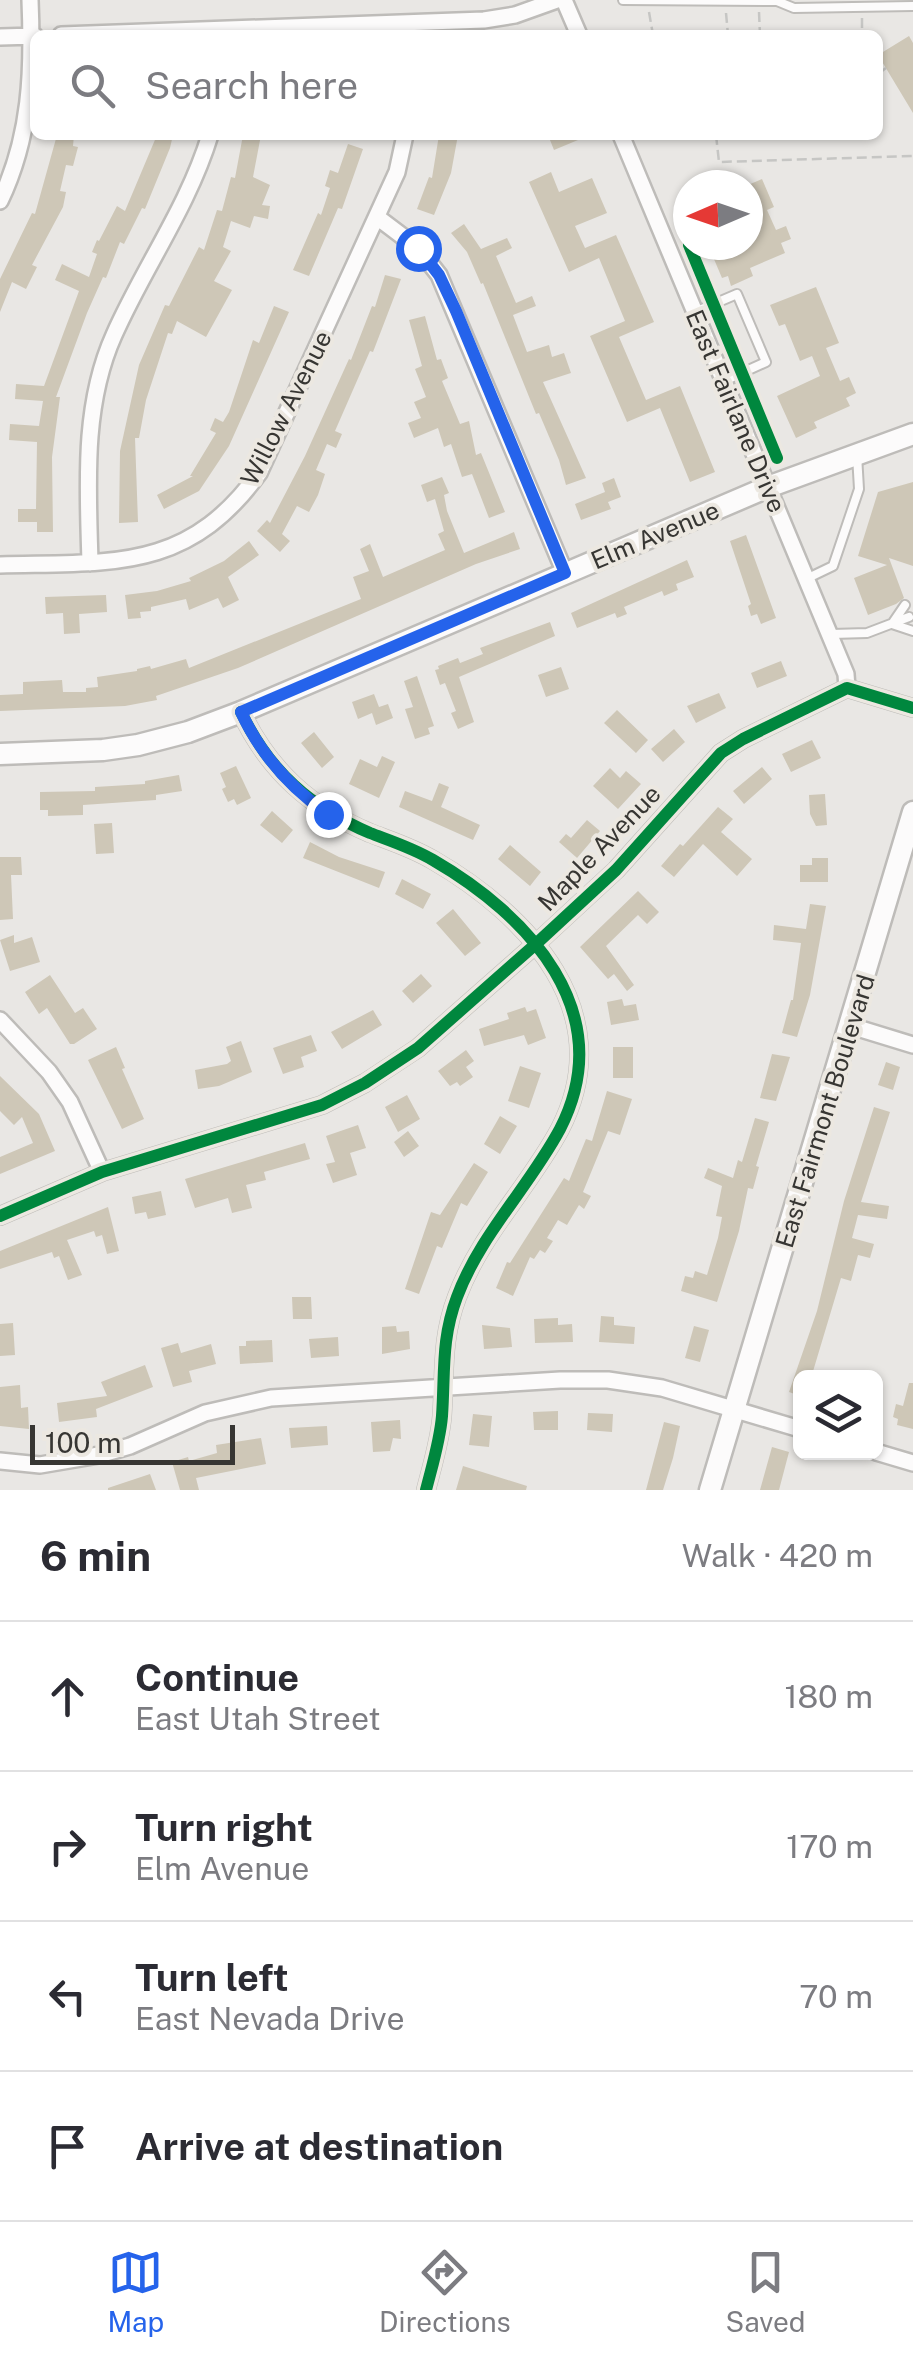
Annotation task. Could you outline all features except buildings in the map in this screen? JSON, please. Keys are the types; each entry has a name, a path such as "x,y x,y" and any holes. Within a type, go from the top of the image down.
{"street":[{"path":"30,0 32,30"},
{"path":"406,30 502,17 561,0 576,30"},
{"path":"0,37 30,36"},
{"path":"0,201 15,169 30,99"},
{"path":"90,562 88,465 104,363 113,337 190,191 208,140"},
{"name":"Willow Avenue","path":"0,565 142,558 188,540 210,526 245,492 258,474 377,217 397,172 404,140"},
{"name":"East Fairlane Drive","path":"623,140 830,634 846,674 847,688"},
{"path":"377,217 410,240 439,275 565,573"},
{"name":"Elm Avenue","path":"0,754 103,750 188,732 768,487 913,434"},
{"path":"847,688 913,708"},
{"name":"Maple Avenue","path":"0,1216 102,1172 290,1116 365,1083 418,1048 538,943 616,870 721,753 847,688"},
{"path":"241,712 254,738 297,791 328,814 419,852 462,877 504,909 538,943 566,988 574,1014 578,1039 575,1087 560,1129 468,1271 448,1329 442,1360 442,1417 426,1490"},
{"name":"East Fairmont Boulevard","path":"710,1490 913,812"},
{"path":"0,1020 49,1072 70,1102 102,1172"},
{"path":"850,1026 913,1046"},
{"path":"0,1462 40,1465 100,1456 204,1413 271,1398 608,1380 662,1388 793,1427"},
{"path":"883,1454 913,1463"}],"lane":[{"path":"623,0 777,1 794,8 872,3 913,6"},
{"path":"695,312 737,294 766,362 724,381"},
{"path":"806,579 833,566 860,489 857,454"},
{"path":"892,624 904,605"},
{"path":"830,634 867,633 909,617"},
{"path":"892,624 913,631"}],"path":[{"path":"649,1 652,30"},
{"path":"726,1 728,30"},
{"path":"758,1 760,30"},
{"path":"860,6 862,30"},
{"path":"717,140 719,162 913,156"}],"cycle path":[{"path":"695,260 777,458"},
{"path":"0,1216 102,1172 322,1105 365,1083 418,1048 616,870 721,753 847,688 913,708"},
{"path":"241,712 279,770 311,799 349,823 433,860 501,909 531,938 555,971 571,1007 579,1045 576,1086 560,1129 478,1253 457,1297 446,1342 440,1435 426,1490"}],"route":[{"path":"328,814 297,791 277,769 241,712 565,573 456,311 439,275 418,248"}]}
